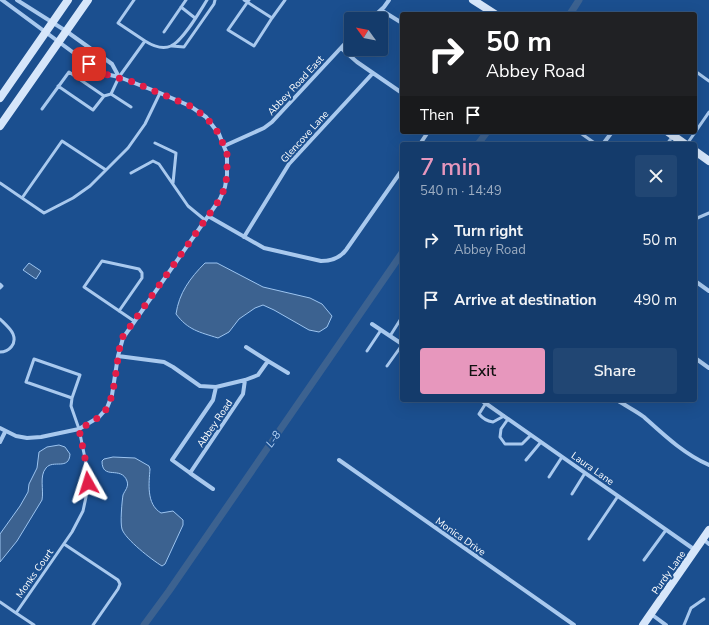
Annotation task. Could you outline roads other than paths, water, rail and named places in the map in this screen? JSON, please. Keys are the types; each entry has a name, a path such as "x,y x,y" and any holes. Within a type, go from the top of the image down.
{"main road":[{"path":"0,98 68,0"},
{"path":"0,126 88,0"},
{"path":"473,0 492,12"},
{"path":"671,134 683,142"},
{"path":"697,152 709,161"},
{"name":"Purdy Lane","path":"643,625 695,550 706,542 709,530"}],"street":[{"path":"0,428 5,432 16,436 27,438 41,437 79,429 99,417 107,408 112,395 122,338 220,199 225,187 228,164 224,146 213,124 203,114 190,106 160,93 119,77 101,73 2,0"},
{"path":"17,0 66,31 112,64 119,77"},
{"path":"389,0 381,10 400,22"},
{"name":"Abbey Road East","path":"224,146 264,128 272,122 344,45"},
{"path":"341,48 357,62 400,92"},
{"name":"Glencove Lane","path":"244,237 286,168 373,73"},
{"path":"208,216 264,248 321,261 335,259 346,250 400,173"},
{"path":"697,282 709,291"},
{"path":"372,324 400,343"},
{"path":"246,346 288,373"},
{"name":"Abbey Road","path":"118,356 164,362 200,386 216,387 258,375 268,361"},
{"path":"697,359 709,368"},
{"name":"Abbey Road","path":"190,473 243,394 244,380"},
{"name":"Abbey Road","path":"213,489 172,460 213,400 216,387"},
{"path":"620,402 643,417 671,442 709,465"},
{"name":"Laura Lane","path":"486,403 695,550"},
{"path":"0,442 5,432"},
{"name":"Monica Drive","path":"339,460 574,625"},
{"path":"650,614 666,625"}],"lane":[{"path":"134,0 118,23 154,47 164,48 172,46 184,47 214,4 215,0"},
{"path":"164,32 186,0"},
{"path":"172,46 182,36 208,0"},
{"path":"272,18 247,0 228,30 254,46 285,0"},
{"path":"181,7 195,18"},
{"path":"58,86 93,110 104,96 111,94 119,77 145,41"},
{"path":"42,110 69,72 104,96"},
{"path":"697,72 709,80"},
{"path":"0,183 44,213 73,198 90,186 128,148 145,124 160,93"},
{"path":"111,94 131,107"},
{"path":"697,129 709,112"},
{"path":"582,134 593,142"},
{"path":"22,198 62,141 106,170"},
{"path":"155,143 176,153 173,183"},
{"path":"131,173 153,161 160,164 188,206 205,220"},
{"path":"697,218 709,213"},
{"path":"119,311 142,278 142,273 139,269 102,261 84,287 119,311 134,321"},
{"path":"0,284 2,286 0,288"},
{"path":"0,319 13,334 14,342 11,348 7,351 0,352"},
{"path":"390,336 400,320"},
{"path":"366,351 381,330"},
{"path":"388,366 400,347"},
{"path":"34,359 80,375 72,398 26,382 34,359"},
{"name":"Monks Court","path":"34,625 16,612 79,520 86,497 88,473 79,429 71,406 72,398"},
{"path":"486,403 479,414 482,418 493,422 504,416"},
{"path":"508,419 501,429 500,437 505,444 522,444 531,435"},
{"path":"526,460 541,442"},
{"path":"549,477 562,457"},
{"path":"572,494 585,473"},
{"path":"589,539 618,496"},
{"path":"644,560 666,530"},
{"name":"Monks Court","path":"64,544 118,580 120,584 93,625"},
{"path":"684,625 692,608 704,599"},
{"path":"0,602 16,612"}],"water":[{"path":"29,263 41,271 36,279 23,270"},
{"path":"205,263 217,263 263,287 310,298 322,304 332,316 327,327 319,332 309,330 263,305 255,308 239,319 229,332 218,338 194,330 185,324 176,314 177,306 186,286"},
{"path":"59,445 65,447 70,454 69,459 64,464 53,464 46,468 42,479 42,500 17,541 0,562 0,534 28,492 29,484 37,468 39,452 47,447"},
{"path":"113,457 135,458 149,466 150,493 156,509 161,513 173,511 183,520 183,525 165,564 162,566 133,544 122,529 122,502 123,495 127,487 127,481 121,474 108,472 105,470 102,461"}],"waterway":[{"name":"L-8","path":"571,12 579,0"},
{"name":"L-8","path":"480,142 486,134"},
{"name":"L-8","path":"144,625 400,256"}]}
